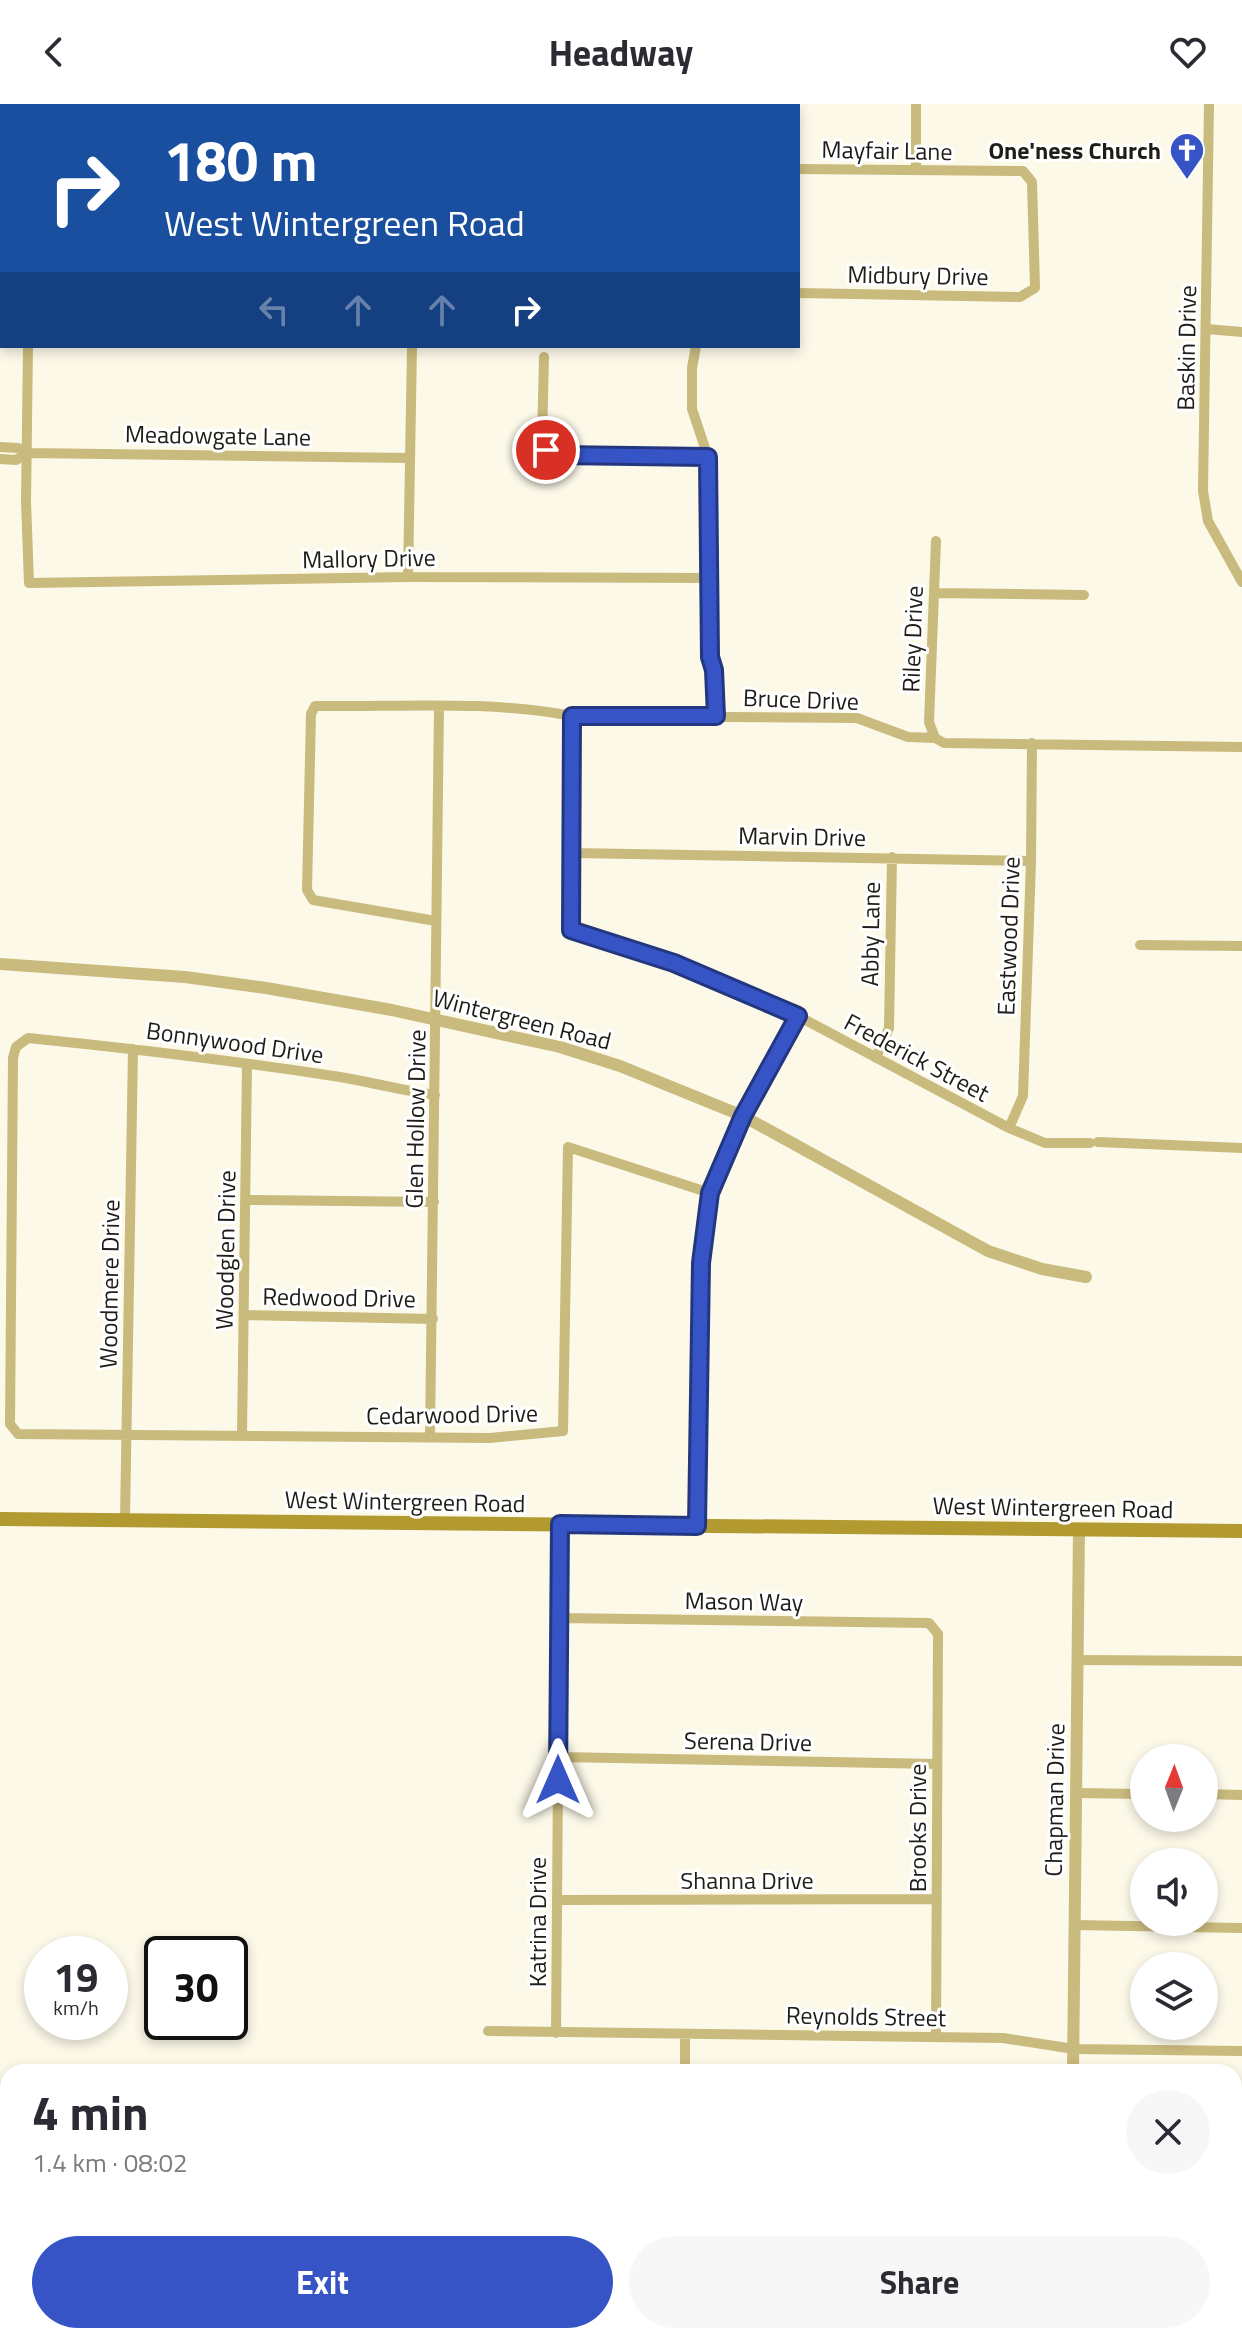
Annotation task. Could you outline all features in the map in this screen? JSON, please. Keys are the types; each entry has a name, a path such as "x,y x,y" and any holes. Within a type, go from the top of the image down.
{"main road":[{"name":"West Wintergreen Road","path":"0,1519 1242,1531"}],"street":[{"path":"916,104 916,170"},
{"name":"Baskin Drive","path":"1209,104 1203,491 1205,511 1216,538 1242,582"},
{"name":"Mayfair Lane","path":"800,169 1023,171 1032,182 1035,288"},
{"name":"Midbury Drive","path":"800,293 1020,297 1035,288"},
{"path":"1207,329 1242,332"},
{"path":"27,453 28,348"},
{"path":"408,577 412,348"},
{"path":"696,348 692,368 692,409 708,457 710,657 714,670 716,716"},
{"path":"544,357 542,440 546,450 557,455 708,457"},
{"name":"Meadowgate Lane","path":"0,447 18,448 27,453 410,458"},
{"name":"Meadowgate Lane","path":"0,459 16,460 27,453"},
{"name":"Mallory Drive","path":"27,453 29,583 408,577 709,578"},
{"name":"Riley Drive","path":"935,738 929,722 936,541"},
{"path":"934,593 1084,595"},
{"name":"Bruce Drive","path":"436,921 310,897 307,890 311,714 315,706 536,709 572,716 857,718 908,737 935,738 944,743 1242,747"},
{"name":"Glen Hollow Drive","path":"430,1436 439,707"},
{"name":"Frederick Street","path":"572,716 571,930 674,963 798,1016 1009,1128 1045,1143 1242,1148"},
{"name":"Eastwood Drive","path":"1009,1128 1023,1096 1032,743"},
{"name":"Marvin Drive","path":"572,853 1031,861"},
{"name":"Abby Lane","path":"876,1058 889,1028 892,857"},
{"path":"1140,945 1242,946"},
{"name":"Wintergreen Road","path":"0,964 185,977 266,988 560,1047 620,1066 743,1116 988,1251 1042,1269 1086,1277"},
{"path":"697,1526 701,1263 710,1193 743,1116 798,1016"},
{"name":"Bonnywood Drive","path":"10,1424 13,1058 16,1047 28,1038 133,1049 336,1076 435,1095"},
{"name":"Woodmere Drive","path":"125,1519 133,1049"},
{"name":"Woodglen Drive","path":"242,1435 247,1064"},
{"name":"Cedarwood Drive","path":"10,1424 18,1434 490,1438 563,1431 568,1147 710,1193"},
{"path":"245,1200 434,1202"},
{"name":"Redwood Drive","path":"244,1315 433,1319"},
{"name":"Katrina Drive","path":"556,2033 560,1524"},
{"name":"Chapman Drive","path":"1073,2064 1079,1529"},
{"name":"Mason Way","path":"559,1618 929,1623"},
{"name":"Brooks Drive","path":"929,1623 938,1634 936,2037"},
{"path":"1078,1660 1242,1661"},
{"name":"Serena Drive","path":"558,1757 937,1764"},
{"path":"1076,1793 1130,1794"},
{"path":"1218,1794 1242,1795"},
{"name":"Shanna Drive","path":"557,1900 937,1899"},
{"path":"1075,1925 1242,1928"},
{"name":"Reynolds Street","path":"488,2031 1003,2038 1074,2049 1242,2051"},
{"path":"685,2034 685,2064"}],"place":[{"name":"One'ness Church","path":"1187,181"}],"route":[{"path":"546,450 557,455 708,457 710,657 714,670 716,716 572,716 571,930 674,963 798,1016 743,1116 710,1193 701,1263 697,1526 560,1524 558,1780"}]}
